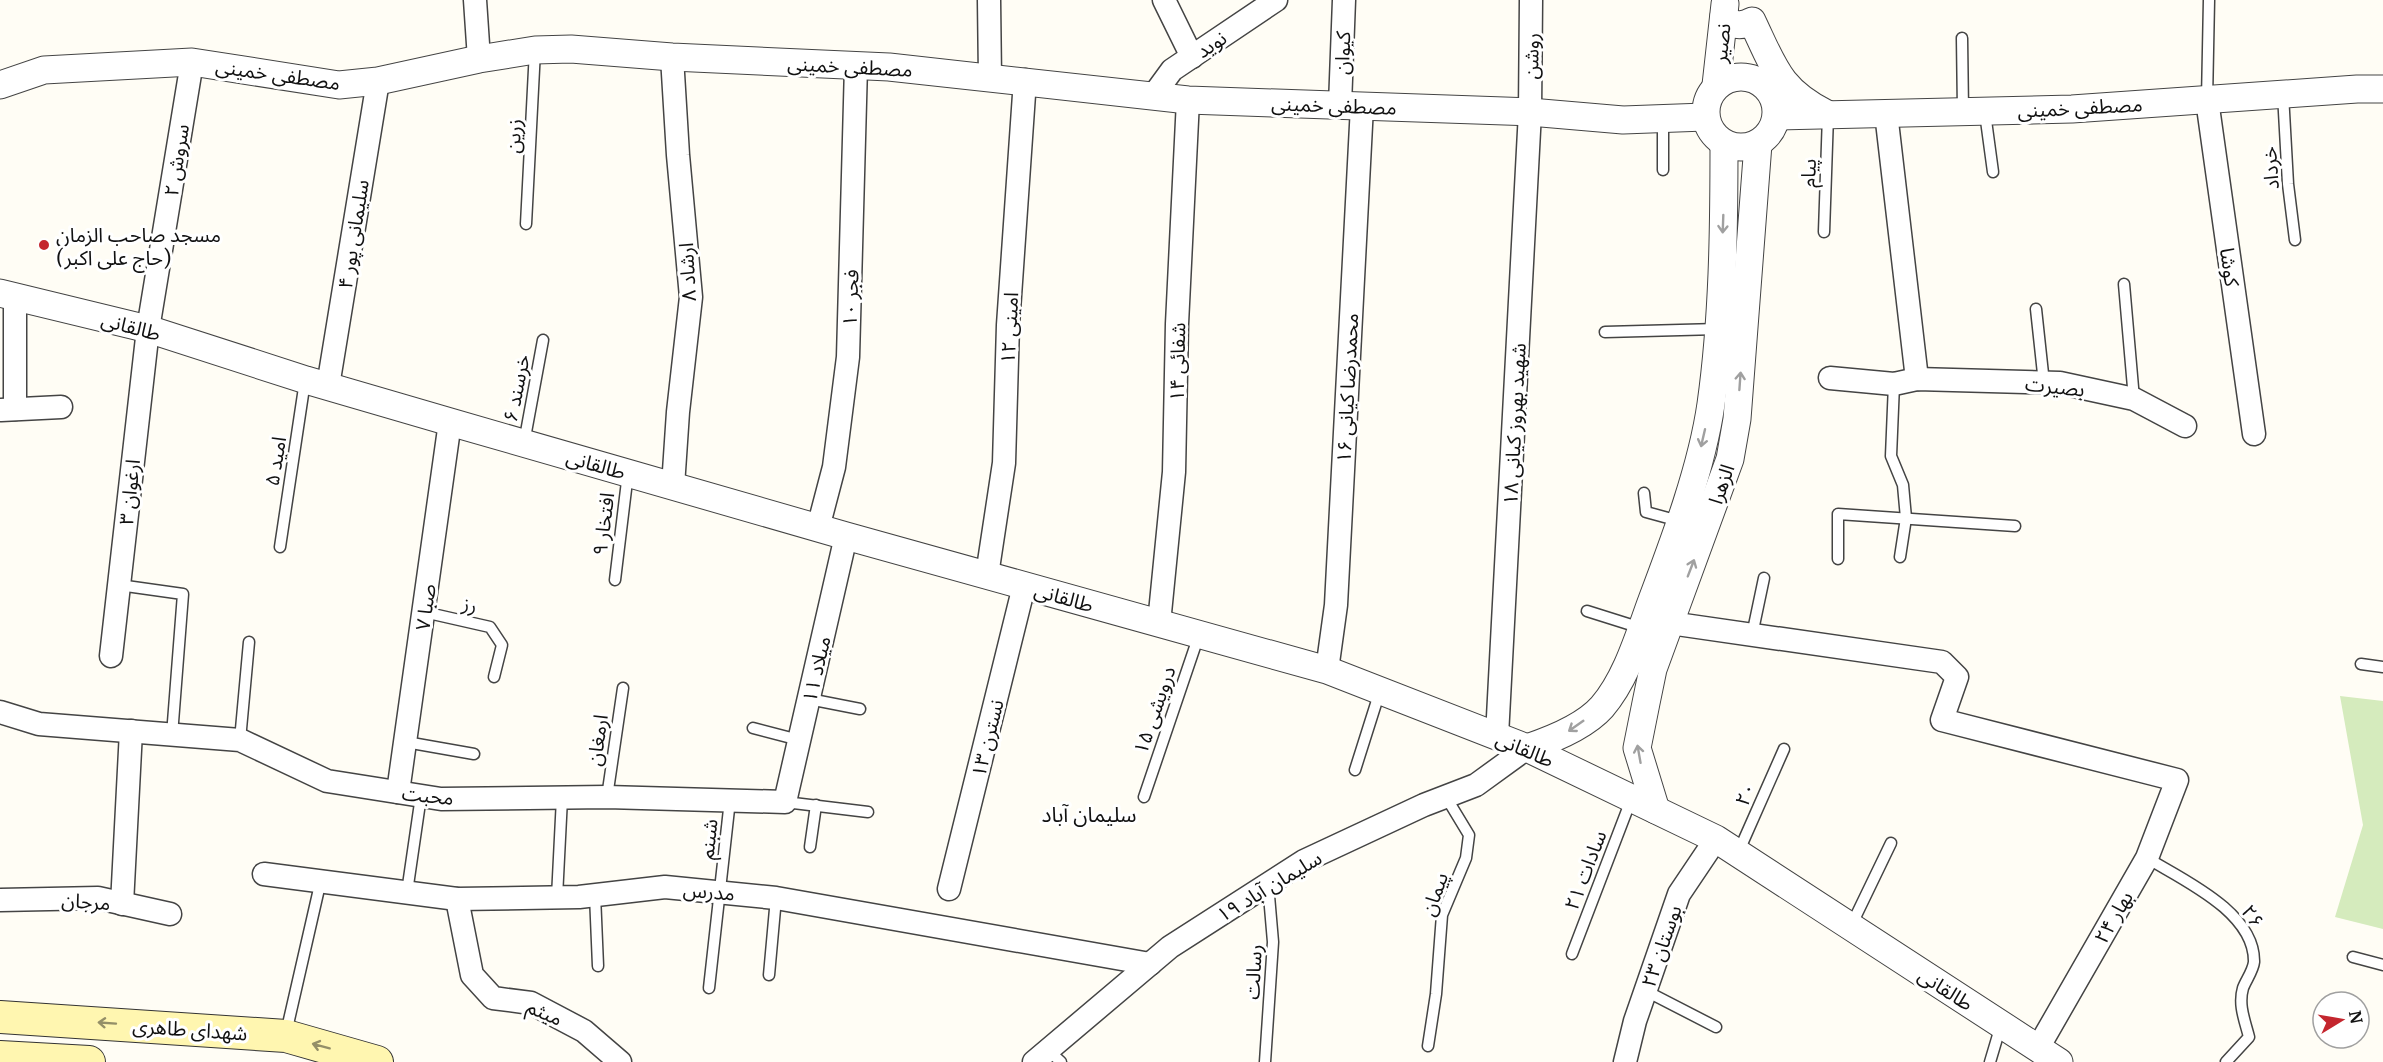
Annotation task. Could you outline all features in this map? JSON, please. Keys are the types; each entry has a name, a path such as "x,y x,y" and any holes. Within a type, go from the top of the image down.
{"main road":[{"name":"شهدای طاهری","path":"0,1017 286,1036 377,1062"},
{"path":"57,1059 58,1020"},
{"path":"0,1057 89,1062"}],"street":[{"path":"475,0 479,59"},
{"path":"989,0 990,78"},
{"path":"1164,0 1192,57"},
{"name":"نوید","path":"1153,96 1172,70 1276,0"},
{"name":"کیوان","path":"1344,0 1351,105"},
{"name":"روشن","path":"1530,112 1531,0"},
{"path":"1725,8 1728,22 1737,25 1746,24 1752,10"},
{"name":"نصیر","path":"1716,85 1725,8"},
{"path":"1752,10 1764,84 1774,98 1777,116 1771,132 1758,144 1741,148 1724,144 1711,133 1705,117 1707,99 1716,85 1731,77 1740,76 1749,76 1764,84"},
{"path":"1752,10 1785,86 1803,103 1828,115"},
{"name":"مصطفی خمینی","path":"0,85 44,70 192,62 339,85 378,81 479,59 536,50 571,49 672,57 856,66 1025,80 1188,100 1530,112 1623,120 1705,117"},
{"name":"ارشاد ۸","path":"672,57 690,297 673,486"},
{"name":"سروش ۲","path":"148,329 192,62"},
{"name":"فجر ۱۰","path":"818,528 834,467 848,357 856,66"},
{"name":"امینی ۱۲","path":"987,575 1004,463 1008,325 1025,80"},
{"name":"سلیمانی پور ۴","path":"317,383 378,81"},
{"name":"مصطفی خمینی","path":"1777,116 2072,109 2383,89"},
{"name":"شفائی ۱۴","path":"1159,624 1174,472 1188,100"},
{"name":"کوشا","path":"2207,100 2254,434"},
{"name":"محمدرضا کیانی ۱۶","path":"1326,670 1336,605 1351,105"},
{"name":"شهید بهروز کیانی ۱۸","path":"1497,736 1530,112"},
{"path":"1886,113 1917,380"},
{"name":"الزهرا","path":"1527,748 1559,738 1601,708 1617,685 1642,628 1679,521 1695,471 1711,405 1718,329 1724,144"},
{"name":"الزهرا","path":"1656,810 1637,748 1653,669 1732,449 1737,419 1758,144"},
{"path":"1724,191 1733,185 1744,185 1753,200"},
{"path":"8,295 8,410 61,407"},
{"name":"طالقانی","path":"8,295 148,329 317,383 450,422 846,536 1326,670 1527,748 1727,846 2048,1055"},
{"name":"ارغوان ۳","path":"111,656 148,329"},
{"name":"بصیرت","path":"1830,378 1894,384 1917,380 2060,383 2134,399 2185,426"},
{"name":"صبا ۷","path":"398,792 450,422"},
{"name":"میلاد ۱۱","path":"785,802 846,536"},
{"name":"نسترن ۱۳","path":"949,889 1024,586"},
{"path":"1670,623 1752,635"},
{"name":"بهار ۲۴","path":"1752,635 1942,662 1957,677 1942,720 2177,780 2146,858 2048,1055"},
{"path":"1617,685 1620,697 1625,703 1632,706 1646,703"},
{"name":"محبت","path":"0,712 39,724 240,740 327,781 441,799 608,797 785,802"},
{"path":"122,903 131,731"},
{"name":"سلیمان آباد ۱۹","path":"1047,1058 1170,947 1304,861 1476,785 1527,748"},
{"name":"بوستان ۲۳","path":"1625,1062 1635,1021 1679,894 1727,846"},
{"name":"مدرس","path":"264,874 457,899 595,895 665,887 721,892 776,898 1150,964"},
{"name":"مرجان","path":"0,900 98,898 170,914"},
{"name":"میثم","path":"457,899 472,975 493,998 531,1003 584,1031 620,1062"}],"lane":[{"path":"2207,100 2209,0"},
{"path":"1962,38 1974,111 1993,172"},
{"name":"زرین","path":"526,224 536,50"},
{"name":"خرداد","path":"2283,94 2288,184 2295,240"},
{"name":"پیام","path":"1824,232 1828,115"},
{"path":"1663,119 1663,170"},
{"path":"2124,284 2134,399"},
{"path":"2036,309 2044,383"},
{"path":"1605,332 1718,329"},
{"name":"خرسند ۶","path":"524,443 543,340"},
{"name":"امید ۵","path":"280,547 317,383"},
{"path":"1894,384 1891,456 1904,485 1906,518 1900,557"},
{"name":"افتخار ۹","path":"615,580 628,473"},
{"path":"1644,493 1646,512 1679,521"},
{"path":"1838,559 1838,514 2015,526"},
{"path":"1752,635 1764,578"},
{"path":"119,585 183,594 172,735"},
{"path":"1587,611 1642,628"},
{"name":"رز","path":"424,612 490,627 502,645 494,677"},
{"name":"درویشی ۱۵","path":"1144,797 1199,635"},
{"path":"240,740 249,642"},
{"path":"2361,664 2383,667"},
{"name":"ارمغان","path":"608,797 623,688"},
{"path":"1355,770 1380,691"},
{"path":"809,699 860,709"},
{"path":"753,728 799,740"},
{"path":"406,742 474,754"},
{"name":"۲۰","path":"1727,846 1784,749"},
{"path":"407,892 421,796"},
{"name":"پیمان","path":"1428,1046 1436,994 1442,915 1466,858 1469,835 1446,797"},
{"path":"556,897 562,798"},
{"name":"سادات ۲۱","path":"1572,954 1631,798"},
{"name":"شبنم","path":"710,988 730,800"},
{"name":"محبت","path":"785,802 868,812"},
{"path":"810,847 816,805"},
{"path":"1850,926 1891,843"},
{"name":"۲۶","path":"2146,858 2222,904 2250,937 2254,964 2243,989 2241,1008 2250,1037 2226,1062"},
{"path":"286,1036 321,880"},
{"name":"رسالت","path":"1265,1062 1273,942 1268,884"},
{"path":"595,895 598,966"},
{"path":"769,975 776,898"},
{"path":"2354,957 2383,965"},
{"path":"1646,990 1716,1027"},
{"path":"1990,1062 2001,1024"}],"green space":[{"path":"2340,696 2383,701 2383,929 2335,917 2363,825"}],"place":[{"name":"مسجد صاحب الزمان (حاج علی اکبر)","path":"44,245"}],"district":[{"name":"سلیمان آباد","path":"1089,814"}]}
